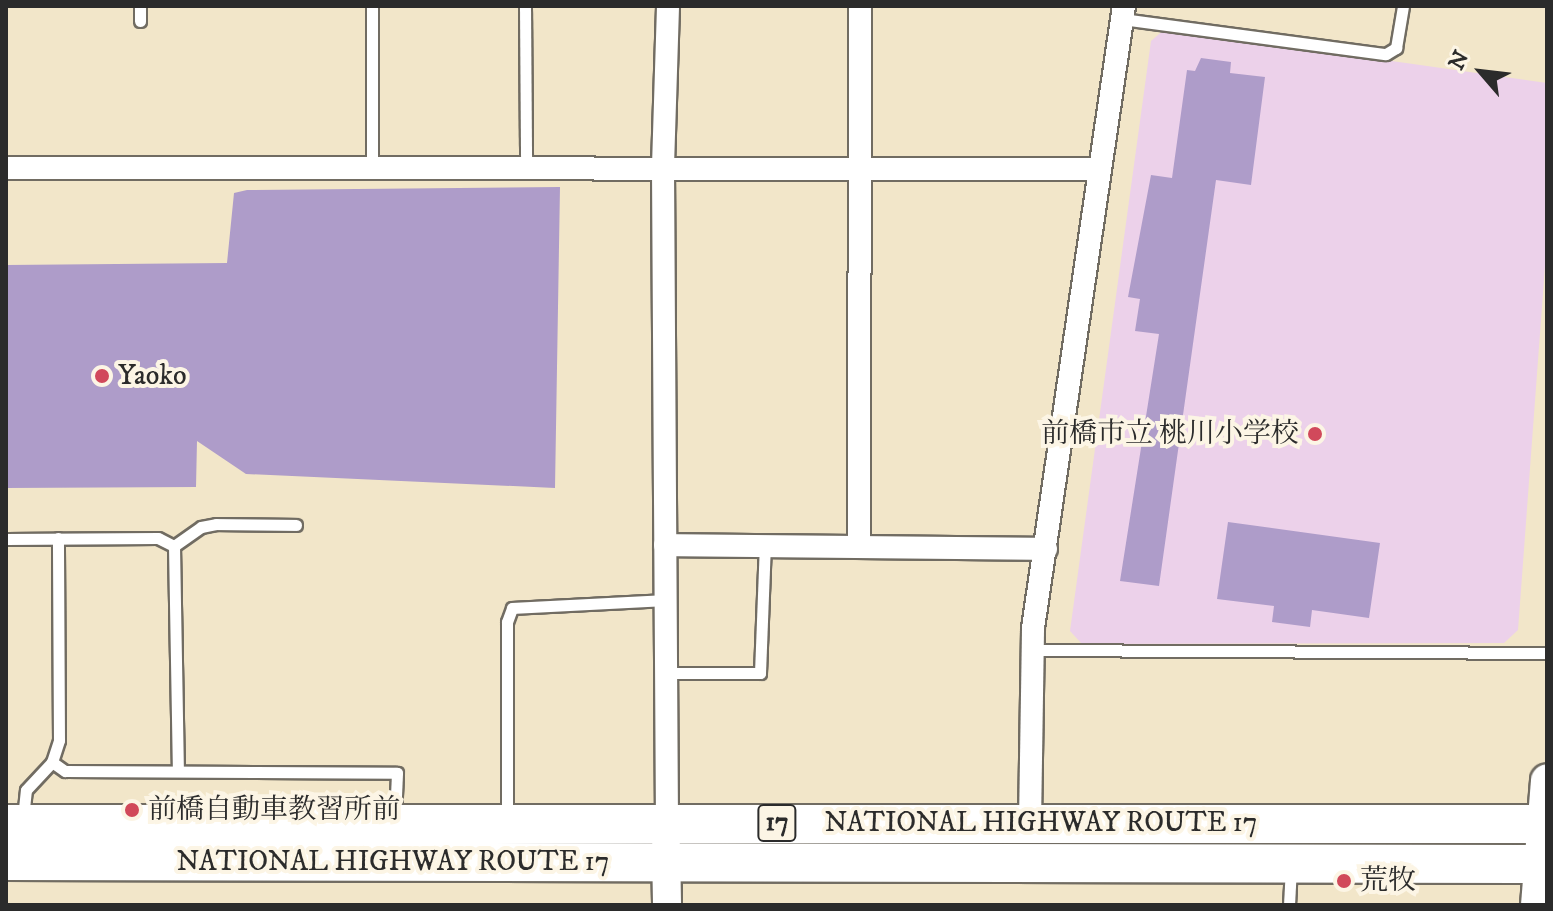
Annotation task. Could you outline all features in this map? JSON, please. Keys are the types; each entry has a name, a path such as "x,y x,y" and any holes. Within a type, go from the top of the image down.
{"highway":[{"name":"NATIONAL HIGHWAY ROUTE 17","path":"15,824 1545,824"},
{"name":"NATIONAL HIGHWAY ROUTE 17","path":"6,861 1544,864"}],"main road":[{"path":"1537,905 1544,864 1547,780"}],"street":[{"path":"667,905 663,166 668,6"},
{"path":"859,545 860,6"},
{"path":"1030,822 1031,650 1123,12"},
{"path":"6,168 859,166 1100,169"},
{"path":"665,545 1046,549"}],"lane":[{"path":"140,6 140,21"},
{"path":"372,6 372,166"},
{"path":"525,6 526,166"},
{"path":"1123,12 1386,54 1396,48 1403,6"},
{"path":"174,546 201,527 216,524 296,525"},
{"path":"15,824 26,790 52,762 59,740 58,538"},
{"path":"6,539 158,538 174,546"},
{"path":"666,673 760,673 765,545"},
{"path":"174,546 178,771"},
{"path":"507,824 507,622 512,608 666,600"},
{"path":"1031,650 1547,653"},
{"path":"52,762 65,771 397,773 395,824"},
{"path":"1289,905 1291,864"}],"shaded area":[{"name":"前橋市立 桃川小学校","path":"1165,29 1547,83 1547,239 1518,630 1504,643 1082,644 1070,631 1151,41"}],"building":[{"path":"1201,58 1231,62 1230,73 1265,77 1251,185 1216,180 1159,586 1120,581 1159,334 1135,331 1140,299 1128,297 1151,175 1172,178 1187,70 1195,71"},
{"path":"560,187 555,488 246,474 197,441 196,487 6,488 6,265 227,263 234,193 247,190"},
{"path":"1228,522 1380,543 1369,618 1312,610 1310,627 1272,622 1274,606 1217,599"}],"place":[{"name":"Yaoko","path":"102,376"},
{"name":"前橋市立 桃川小学校","path":"1315,434"},
{"name":"前橋自動車教習所前","path":"132,810"},
{"name":"荒牧","path":"1344,881"}]}
